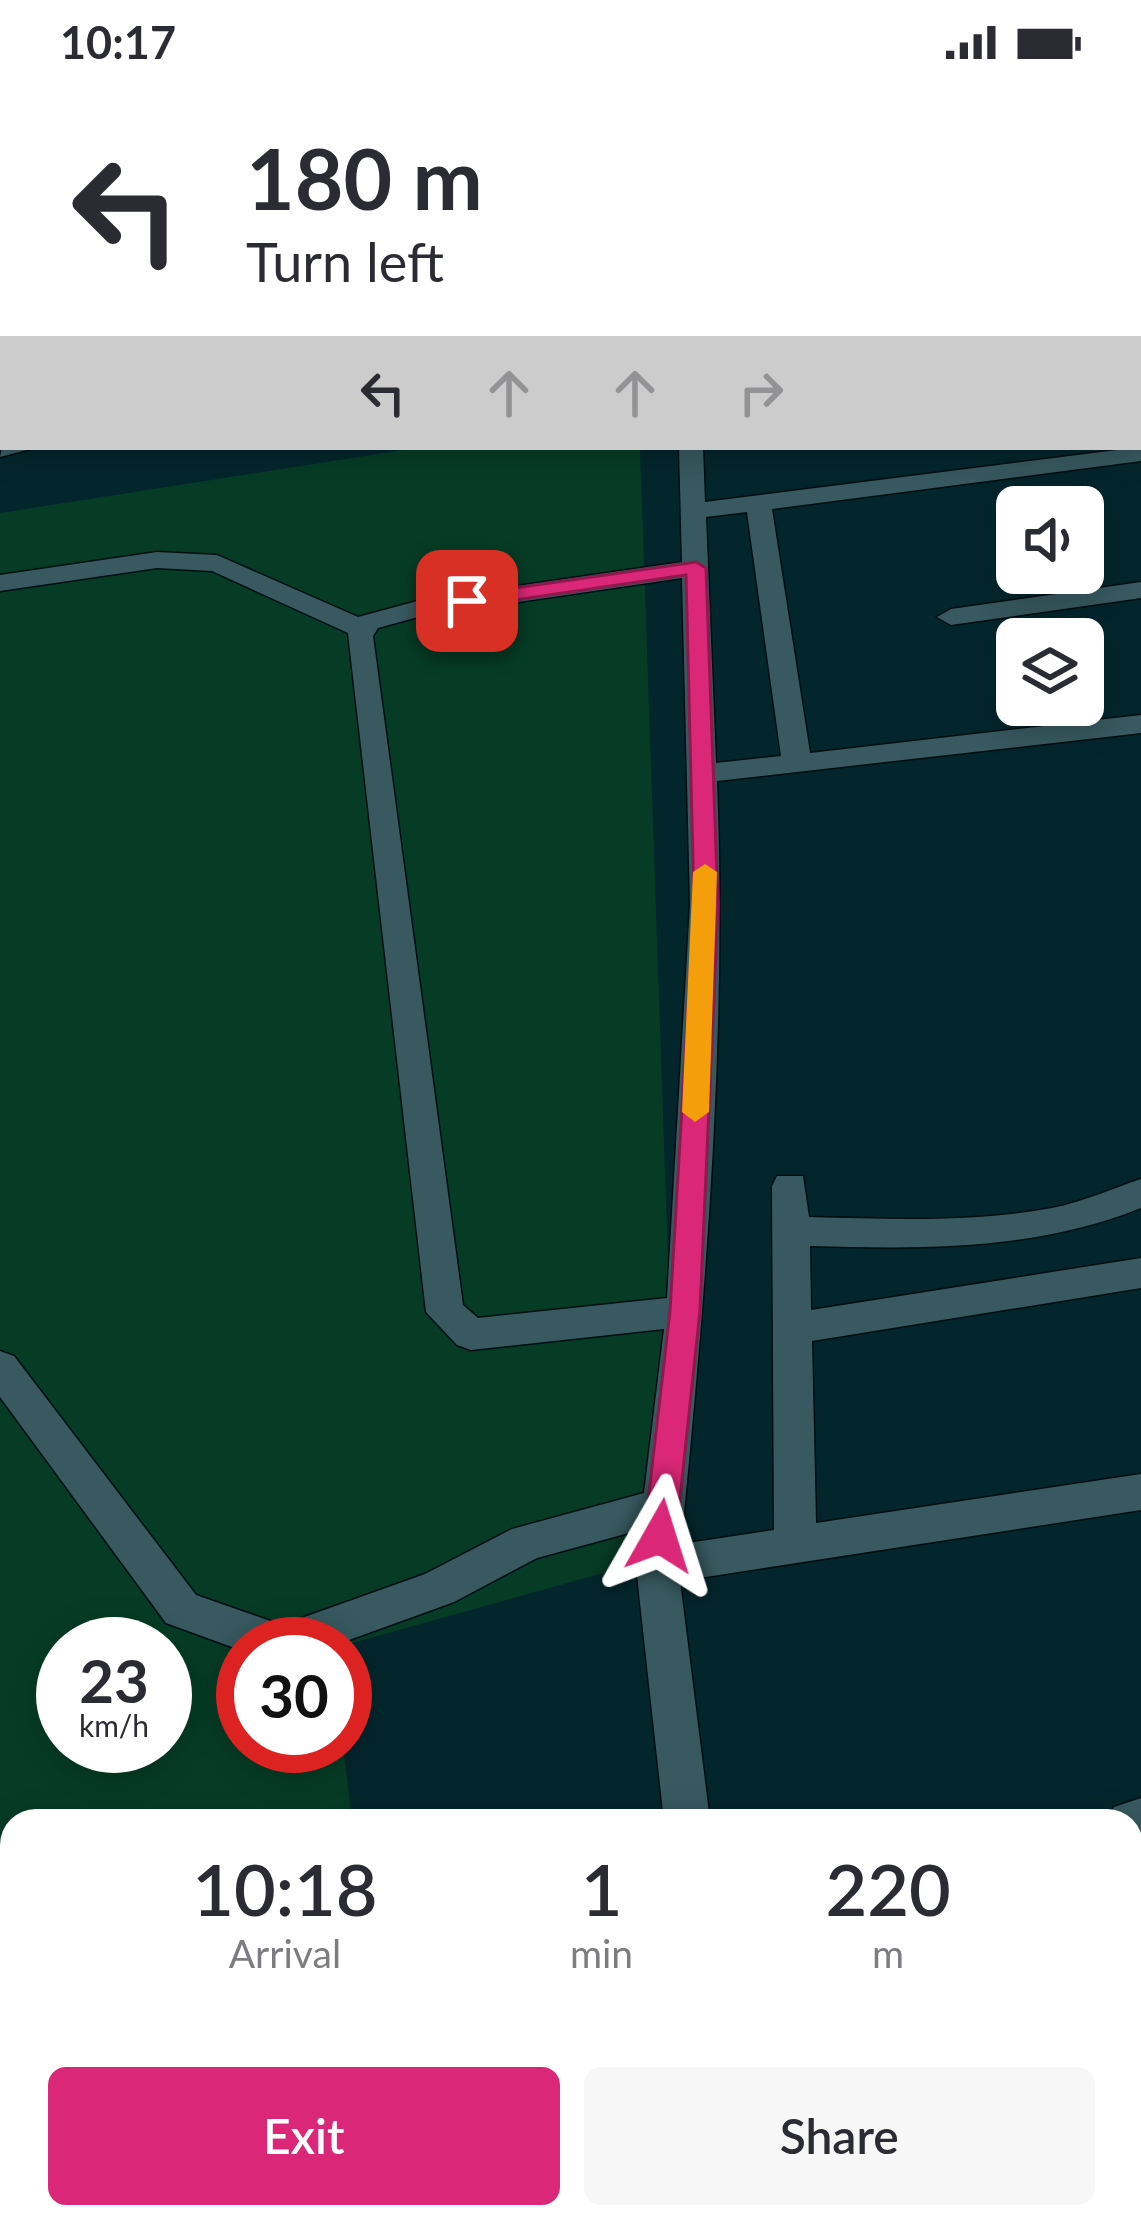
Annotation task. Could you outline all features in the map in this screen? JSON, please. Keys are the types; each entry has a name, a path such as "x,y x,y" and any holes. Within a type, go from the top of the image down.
{"street":[{"path":"686,1809 657,1566 685,1311 706,904 691,450"},
{"path":"694,511 1141,454"},
{"path":"758,503 797,765"},
{"path":"0,583 157,560 217,562 360,628 422,608 696,568"},
{"path":"951,616 1141,590"},
{"path":"360,628 446,1312 471,1334 685,1311"},
{"path":"702,774 1141,724"},
{"path":"790,1186 795,1548"},
{"path":"791,1231 994,1234 1102,1211 1141,1193"},
{"path":"793,1328 1141,1273"},
{"path":"0,1367 181,1609 216,1621"},
{"path":"657,1566 1141,1492"},
{"path":"358,1617 440,1588 527,1542 663,1506"}],"green space":[{"path":"404,450 640,450 678,1552 372,1637 372,1617 216,1617 216,1773 346,1773 351,1809 0,1809 0,513"}],"slow traffic":[{"path":"695,1112 705,872"}],"route":[{"path":"467,601 696,568 706,904 685,1311 660,1536"}]}
